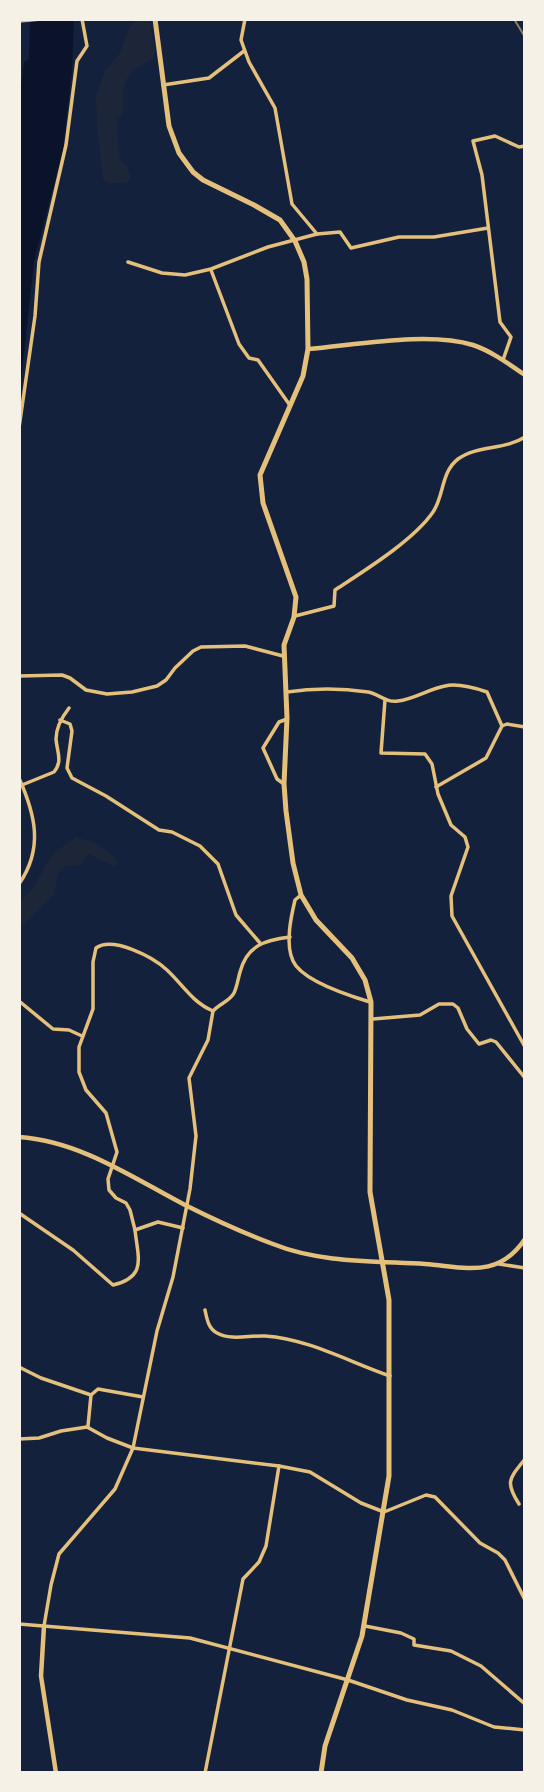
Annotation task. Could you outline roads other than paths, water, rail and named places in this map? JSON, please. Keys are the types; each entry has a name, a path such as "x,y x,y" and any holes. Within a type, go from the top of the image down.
{"main road":[{"path":"155,19 172,137 179,153 193,172 213,186 280,220 295,241 304,261 307,279 309,349 303,376 260,475 263,503 296,597 284,656 287,692 284,784 293,863 301,895 316,920 360,969 371,1002 370,1192 389,1300 390,1376 389,1476 384,1512 364,1626 325,1745 321,1773"}],"street":[{"path":"20,21 41,19"},
{"path":"19,428 33,330 39,262 66,145 77,61 88,46 82,19"},
{"path":"245,19 241,40 244,51 275,108 292,204 317,234"},
{"path":"163,85 209,78 244,51"},
{"path":"503,360 511,337 500,322 482,175 473,141 495,136 519,147 525,146"},
{"path":"128,262 162,273 185,275 211,269 268,247 317,234 340,232 351,248 399,237 434,237 488,228"},
{"path":"211,269 239,344 248,358 258,360 291,406"},
{"path":"309,349 406,340 442,340 473,345 525,375"},
{"path":"294,617 334,606 335,590 363,572 415,531 436,509 446,476 456,460 525,437"},
{"path":"19,676 62,675 86,690 107,694 157,686 166,680 193,650 201,647 245,646 284,656"},
{"path":"287,692 323,687 364,691 385,700 398,701 447,685 484,690 502,726"},
{"path":"385,700 381,753 425,754 432,764 436,787 451,825 465,837 468,847 452,896 452,916 525,1047"},
{"path":"22,785 58,768 60,761 56,737 60,720 69,708"},
{"path":"284,784 277,779 263,748 279,722 287,718"},
{"path":"60,720 69,724 72,731 67,768 72,778 159,830 172,832 200,846 218,864 236,915 260,943"},
{"path":"436,787 486,758 502,726 507,724 525,727"},
{"path":"19,778 33,811 36,833 33,849 19,884"},
{"path":"301,895 295,900 289,937 293,963 301,971 346,995 371,1002"},
{"path":"56,1773 41,1676 44,1626 51,1585 59,1554 115,1489 133,1448 157,1331 173,1277 195,1156 196,1136 189,1078 208,1040 213,1011 234,993 248,953 260,943 289,937"},
{"path":"19,1213 73,1250 113,1284 128,1281 135,1275 138,1258 130,1210 126,1203 116,1198 109,1189 108,1179 117,1152 106,1113 86,1090 79,1072 79,1047 93,1009 94,953 101,944 118,945 137,951 166,969 199,1005 213,1011"},
{"path":"19,1001 53,1029 69,1030 82,1036"},
{"path":"373,1019 420,1015 433,1006 453,1004 479,1044 491,1040 496,1042 525,1078"},
{"path":"19,1137 50,1142 84,1153 187,1206 275,1245 330,1258 383,1263 475,1267 499,1264 525,1268"},
{"path":"135,1230 158,1222 183,1228"},
{"path":"499,1264 509,1258 525,1238"},
{"path":"205,1310 207,1322 212,1330 219,1334 229,1337 264,1336 301,1342 390,1376"},
{"path":"19,1367 41,1378 91,1395"},
{"path":"87,1427 91,1395 98,1389 143,1397"},
{"path":"19,1439 38,1438 87,1427 133,1448 310,1472 361,1503 384,1512 426,1495 435,1497 480,1543 505,1560 525,1600"},
{"path":"519,1504 509,1489 509,1482 525,1459"},
{"path":"205,1773 243,1579 259,1562 266,1546 279,1466"},
{"path":"19,1624 190,1638 348,1680 407,1700 452,1710 494,1727 525,1730"},
{"path":"364,1626 401,1633 414,1639 414,1645 452,1651 481,1665 525,1704"}],"railway":[{"path":"514,19 525,37"}]}
